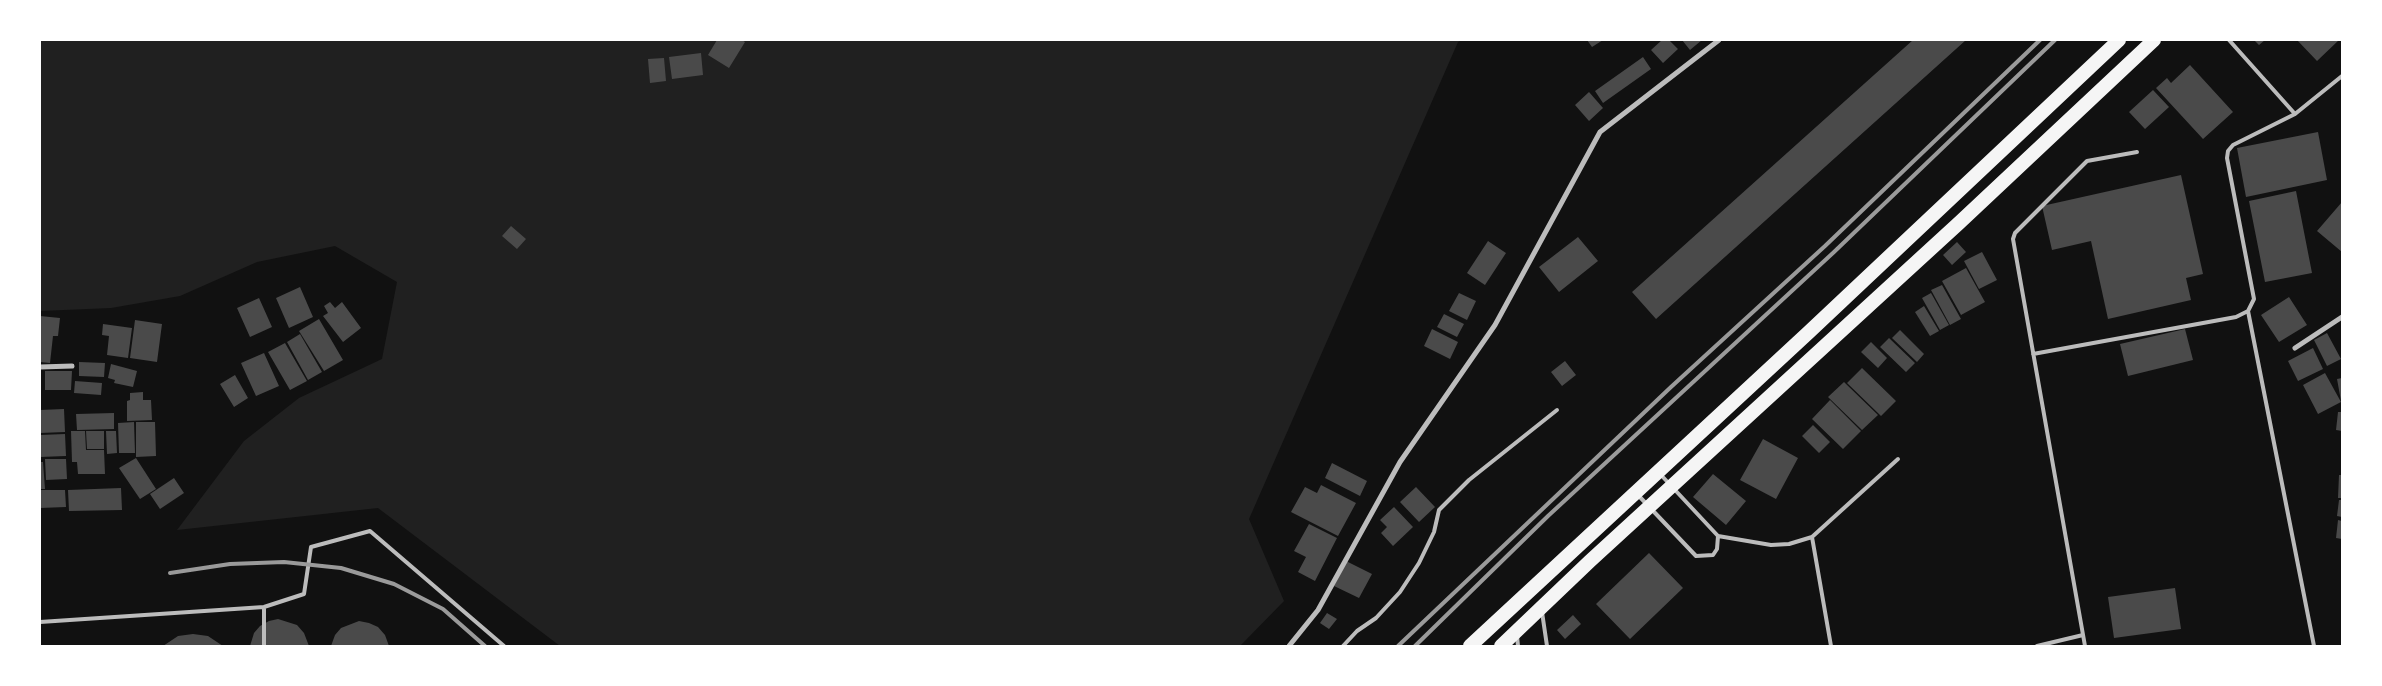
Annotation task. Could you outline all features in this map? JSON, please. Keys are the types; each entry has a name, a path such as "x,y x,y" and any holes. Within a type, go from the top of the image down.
{"highway":[{"path":"1470,646 1810,332 2119,40"},
{"path":"1501,646 2154,40"}],"street":[{"path":"1289,646 1318,610 1400,462 1495,325 1600,132 1719,40"},
{"path":"2295,348 2342,317"},
{"path":"40,367 72,366"}],"lane":[{"path":"2229,40 2295,114"},
{"path":"2033,354 2236,318 2248,311 2254,299 2227,158 2228,151 2233,144 2295,114 2342,76"},
{"path":"2085,646 2014,246 2015,233 2087,161 2138,152"},
{"path":"2248,311 2314,646"},
{"path":"1343,646 1357,631 1382,612 1400,592 1419,563 1434,532 1439,510 1469,480 1556,410"},
{"path":"1657,472 1718,536 1752,544 1771,545 1789,544 1812,537 1898,459"},
{"path":"1635,492 1696,556 1713,555 1717,548 1718,536"},
{"path":"40,622 264,607 304,594 311,547 370,532 504,646"},
{"path":"1812,537 1830,646"},
{"path":"264,607 264,646"},
{"path":"1541,608 1547,646"},
{"path":"1516,631 1518,646"},
{"path":"2037,646 2083,635"}],"shaded area":[{"path":"40,40 1462,40 1458,42 1249,519 1284,601 1240,646 560,646 378,508 177,530 244,441 299,398 382,359 397,282 335,246 257,262 180,296 111,308 40,311"}],"building":[{"path":"717,40 742,40 745,42 729,68 708,55"},
{"path":"1587,40 1603,40 1592,47"},
{"path":"1662,40 1669,40 1678,49 1663,63 1651,50"},
{"path":"1682,40 1702,40 1690,50"},
{"path":"1913,40 1966,40 1656,319 1632,292"},
{"path":"2254,40 2265,40 2259,45"},
{"path":"2297,40 2339,40 2317,61"},
{"path":"701,53 703,75 672,79 669,57"},
{"path":"1643,57 1651,69 1603,103 1595,91"},
{"path":"664,58 666,81 650,83 648,59"},
{"path":"2190,65 2233,112 2203,139 2156,88 2167,78 2171,83"},
{"path":"2153,90 2169,107 2145,129 2129,112"},
{"path":"1589,92 1603,108 1589,121 1575,105"},
{"path":"2318,132 2327,180 2246,197 2237,148"},
{"path":"2181,175 2203,274 2186,278 2191,300 2108,319 2091,241 2052,250 2042,206"},
{"path":"2296,191 2312,273 2265,282 2249,201"},
{"path":"2342,202 2342,252 2317,231"},
{"path":"511,226 526,239 517,249 502,236"},
{"path":"1578,237 1598,261 1559,292 1539,267"},
{"path":"1488,241 1506,253 1485,285 1467,273"},
{"path":"1957,242 1966,252 1952,265 1943,255"},
{"path":"1982,252 1997,280 1979,289 1964,261"},
{"path":"1966,268 1985,302 1961,315 1942,281"},
{"path":"1942,285 1961,319 1950,325 1931,290"},
{"path":"300,287 313,317 289,328 276,298"},
{"path":"1459,293 1476,301 1467,320 1449,311"},
{"path":"1931,293 1949,325 1940,330 1922,298"},
{"path":"2289,297 2307,325 2279,342 2261,315"},
{"path":"259,298 272,327 250,337 237,308"},
{"path":"330,302 335,308 342,302 361,328 343,342 323,316 328,313 324,306"},
{"path":"1924,306 1939,331 1930,336 1915,312"},
{"path":"1444,314 1464,324 1457,337 1437,327"},
{"path":"40,316 60,318 58,336 53,336 50,363 40,362"},
{"path":"319,319 343,360 324,371 299,331"},
{"path":"135,320 162,324 157,362 130,358"},
{"path":"103,324 132,328 128,358 107,355 109,336 102,335"},
{"path":"1432,329 1458,342 1450,359 1424,346"},
{"path":"2185,329 2193,360 2128,376 2120,344"},
{"path":"1900,330 1924,354 1917,362 1892,338"},
{"path":"2327,333 2341,359 2327,366 2314,340"},
{"path":"300,334 322,372 308,380 287,342"},
{"path":"1889,338 1915,363 1906,372 1880,347"},
{"path":"1871,342 1887,358 1878,368 1861,352"},
{"path":"285,343 307,381 290,390 268,352"},
{"path":"2313,348 2323,369 2298,381 2288,361"},
{"path":"264,353 279,386 256,396 241,363"},
{"path":"1565,361 1576,375 1562,386 1551,372"},
{"path":"79,362 105,363 104,377 79,376"},
{"path":"111,364 137,371 133,387 114,383 115,380 108,378"},
{"path":"1862,368 1896,401 1881,416 1847,383"},
{"path":"45,371 72,371 71,390 45,390"},
{"path":"2325,373 2341,402 2318,414 2303,385"},
{"path":"235,375 248,398 234,407 220,384"},
{"path":"2342,378 2342,401 2341,401 2337,379"},
{"path":"75,381 102,383 101,395 74,393"},
{"path":"1844,382 1878,415 1862,430 1828,397"},
{"path":"143,392 143,400 151,400 152,420 127,421 127,401 130,400 130,393"},
{"path":"1830,400 1861,431 1843,449 1812,419"},
{"path":"64,409 65,432 40,433 40,410"},
{"path":"2338,412 2342,412 2342,431 2336,430"},
{"path":"114,413 114,429 77,430 76,414"},
{"path":"134,422 135,453 119,453 118,423"},
{"path":"136,422 155,422 156,456 136,457"},
{"path":"1813,425 1830,442 1819,453 1802,436"},
{"path":"71,431 85,431 86,450 104,450 105,474 78,474 77,462 72,462"},
{"path":"86,431 104,431 104,449 87,449"},
{"path":"106,431 116,431 117,453 107,454"},
{"path":"65,434 66,456 40,457 40,435"},
{"path":"1763,439 1798,458 1776,499 1740,480"},
{"path":"136,458 156,489 140,499 119,468"},
{"path":"45,459 66,459 67,479 46,480"},
{"path":"40,462 43,462 45,489 40,489"},
{"path":"1332,463 1367,481 1360,496 1325,478"},
{"path":"1713,474 1746,501 1726,525 1693,497"},
{"path":"2339,475 2342,475 2342,498 2338,498"},
{"path":"174,478 184,493 160,509 150,494"},
{"path":"1321,485 1356,503 1338,536 1291,512 1305,487 1317,493"},
{"path":"1416,487 1435,507 1419,522 1400,502"},
{"path":"121,488 122,510 69,511 68,490"},
{"path":"40,490 65,490 66,507 40,508"},
{"path":"2339,500 2342,500 2342,517 2337,516"},
{"path":"1394,507 1413,527 1393,546 1381,533 1387,527 1380,520"},
{"path":"2338,520 2342,521 2342,539 2336,538"},
{"path":"1309,524 1337,538 1315,581 1298,572 1306,557 1294,551"},
{"path":"1649,553 1683,588 1630,639 1596,604"},
{"path":"1346,561 1372,574 1359,598 1334,586"},
{"path":"2175,588 2181,629 2114,638 2108,597"},
{"path":"1327,613 1337,619 1329,629 1320,623"},
{"path":"1573,615 1581,624 1565,639 1557,630"},
{"path":"278,619 297,625 304,633 309,646 250,646 254,633 260,626"},
{"path":"359,621 378,627 385,635 389,646 331,646 335,635 341,628"},
{"path":"193,634 208,636 223,646 163,646 178,636"}],"railway":[{"path":"1398,646 1671,387 1825,246 2040,40"},
{"path":"1415,646 1548,516 1834,252 2055,40"},
{"path":"170,573 230,564 284,562 341,568 394,584 443,609 485,646"}]}
